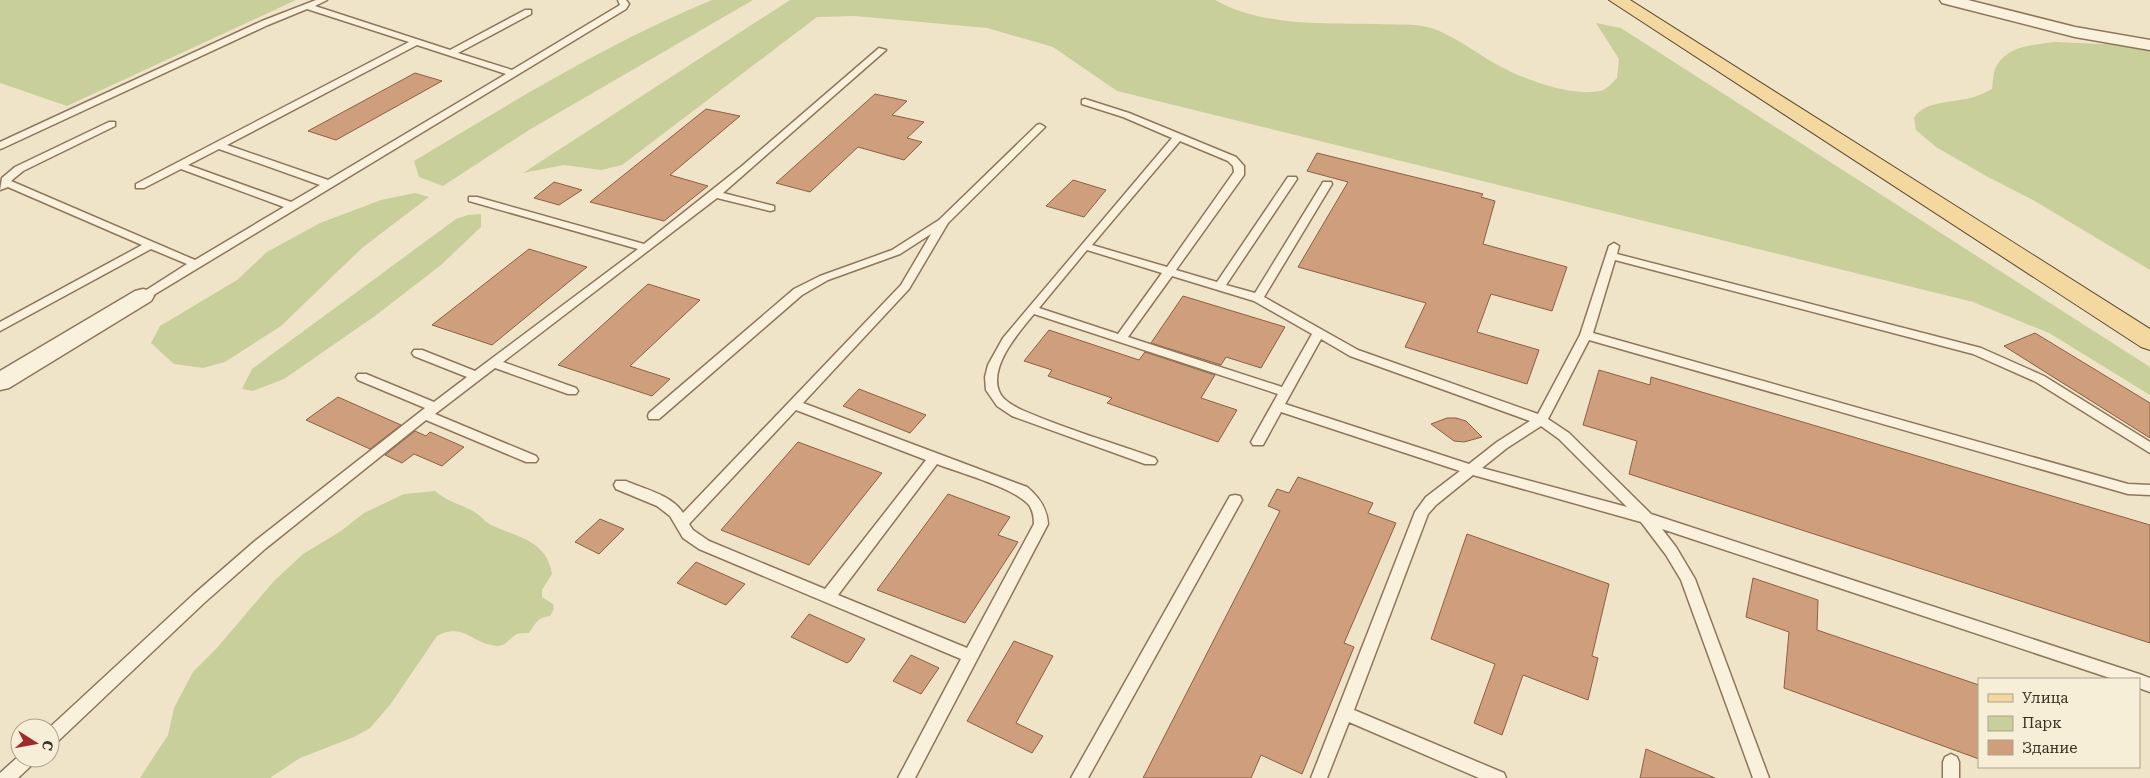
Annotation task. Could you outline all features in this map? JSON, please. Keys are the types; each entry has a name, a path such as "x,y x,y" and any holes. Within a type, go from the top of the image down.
{"main road":[{"path":"1618,0 2150,341"}],"street":[{"path":"1948,0 2074,32 2150,45"},
{"path":"0,382 143,296"}],"lane":[{"path":"0,146 265,23 323,0"},
{"path":"143,296 623,6 625,4 622,0"},
{"path":"309,7 513,73"},
{"path":"451,53 528,12"},
{"path":"140,186 416,42"},
{"path":"60,729 252,552 430,411 646,248 714,194 882,50"},
{"path":"1085,102 1126,115 1177,138 1232,159 1238,163 1240,168 1239,175 1121,338"},
{"path":"112,124 19,169 7,178 3,185 196,264"},
{"path":"654,416 798,292 824,278 896,252 944,220 1040,127"},
{"path":"1150,461 1018,413 994,398 991,386 995,360 1032,310 1177,138"},
{"path":"218,145 328,184"},
{"path":"180,165 292,206"},
{"path":"1220,286 1292,179"},
{"path":"1258,298 1328,184"},
{"path":"714,194 770,208"},
{"path":"473,199 646,248"},
{"path":"682,524 905,287 944,220"},
{"path":"0,327 150,245"},
{"path":"1085,246 1258,298 1318,334 1382,364 1540,420 1564,436 1646,518 1671,550 1688,579 1761,778"},
{"path":"1319,778 1416,524 1431,501 1540,420 1586,335 1613,251 1983,354 2040,379 2150,448"},
{"path":"1032,310 1285,392"},
{"path":"1258,442 1318,334"},
{"path":"1586,335 2128,489 2150,490"},
{"path":"418,354 477,376"},
{"path":"493,363 572,391"},
{"path":"362,377 531,459"},
{"path":"793,404 1022,491 1034,500 1041,512 1041,524 906,778"},
{"path":"1278,406 1472,470 1646,518 2129,678"},
{"path":"828,597 934,458"},
{"path":"621,485 662,502 675,512 688,534 704,545 970,656"},
{"path":"1079,778 1235,500"},
{"path":"1345,713 1498,778"},
{"path":"6,778 17,768"}],"green space":[{"path":"0,0 296,0 67,106 0,83"},
{"path":"712,0 753,0 529,130 443,186 419,177 414,161 523,96 597,55 635,35"},
{"path":"790,0 1215,0 1253,15 1295,22 1425,26 1448,35 1518,75 1547,86 1577,92 1603,90 1617,78 1619,59 1596,23 1621,28 2150,367 2150,395 2049,333 1973,302 1117,91 1053,47 987,28 855,16 817,17 622,165 601,170 564,165 523,173"},
{"path":"2054,42 2129,45 2150,48 2150,270 2033,200 1936,147 1916,130 1914,118 1925,108 1974,97 1992,89 1996,67 2008,53 2030,45"},
{"path":"415,193 429,197 362,248 281,326 225,362 203,368 174,364 151,343 160,326 237,280 267,252 320,223 381,200"},
{"path":"481,214 481,227 441,265 375,316 284,379 253,391 242,389 252,369 456,219 468,215"},
{"path":"435,491 444,498 476,513 491,525 529,541 544,554 552,574 542,590 542,597 553,604 554,609 550,616 540,619 529,633 517,634 500,646 480,642 461,632 446,632 437,636 390,705 370,728 354,737 300,758 270,778 140,778 168,735 174,708 193,672 216,649 274,581 303,554 341,531 364,513 404,494"}],"building":[{"path":"415,73 442,81 336,140 308,131"},
{"path":"875,94 907,101 892,115 924,122 907,138 922,142 904,160 858,147 810,192 776,183"},
{"path":"706,109 740,116 670,175 708,186 664,221 590,202"},
{"path":"1317,153 1483,194 1481,197 1495,201 1483,244 1567,267 1552,311 1491,294 1477,332 1539,350 1527,384 1405,347 1426,303 1298,267 1348,182 1307,171"},
{"path":"1073,180 1106,190 1084,217 1046,206"},
{"path":"554,182 582,190 559,205 534,198"},
{"path":"529,249 587,267 492,345 432,325"},
{"path":"648,284 700,300 630,366 670,379 652,396 558,365"},
{"path":"1183,296 1285,327 1261,368 1226,357 1221,365 1151,343"},
{"path":"1049,330 1139,360 1145,352 1215,375 1201,398 1237,410 1218,442 1107,403 1112,398 1048,376 1052,370 1024,361"},
{"path":"2035,333 2150,403 2150,438 2004,346"},
{"path":"1599,370 1650,385 1651,377 2150,525 2150,643 1629,474 1637,441 1583,425"},
{"path":"859,389 926,415 910,433 843,406"},
{"path":"338,397 401,425 370,449 306,420"},
{"path":"1447,418 1466,421 1482,437 1464,442 1454,441 1431,424"},
{"path":"415,431 426,436 430,432 464,447 442,466 414,454 402,463 385,455"},
{"path":"798,442 882,473 809,565 721,530"},
{"path":"1298,477 1373,503 1368,513 1396,523 1344,643 1354,647 1302,774 1261,755 1251,778 1143,778 1280,511 1268,506 1277,489 1289,493"},
{"path":"948,494 1010,517 998,535 1018,542 965,623 877,590"},
{"path":"600,519 624,529 599,554 575,542"},
{"path":"1467,534 1609,584 1592,656 1598,658 1588,700 1523,675 1502,735 1474,723 1495,664 1431,639"},
{"path":"696,562 745,584 726,605 677,583"},
{"path":"1753,578 1818,600 1817,630 1978,685 1978,759 1784,688 1789,632 1746,617"},
{"path":"809,614 865,639 850,661 847,663 791,637"},
{"path":"1014,641 1053,656 1016,723 1043,736 1032,753 967,721"},
{"path":"911,655 939,668 921,694 893,681"},
{"path":"1646,749 1715,778 1640,778"}]}
